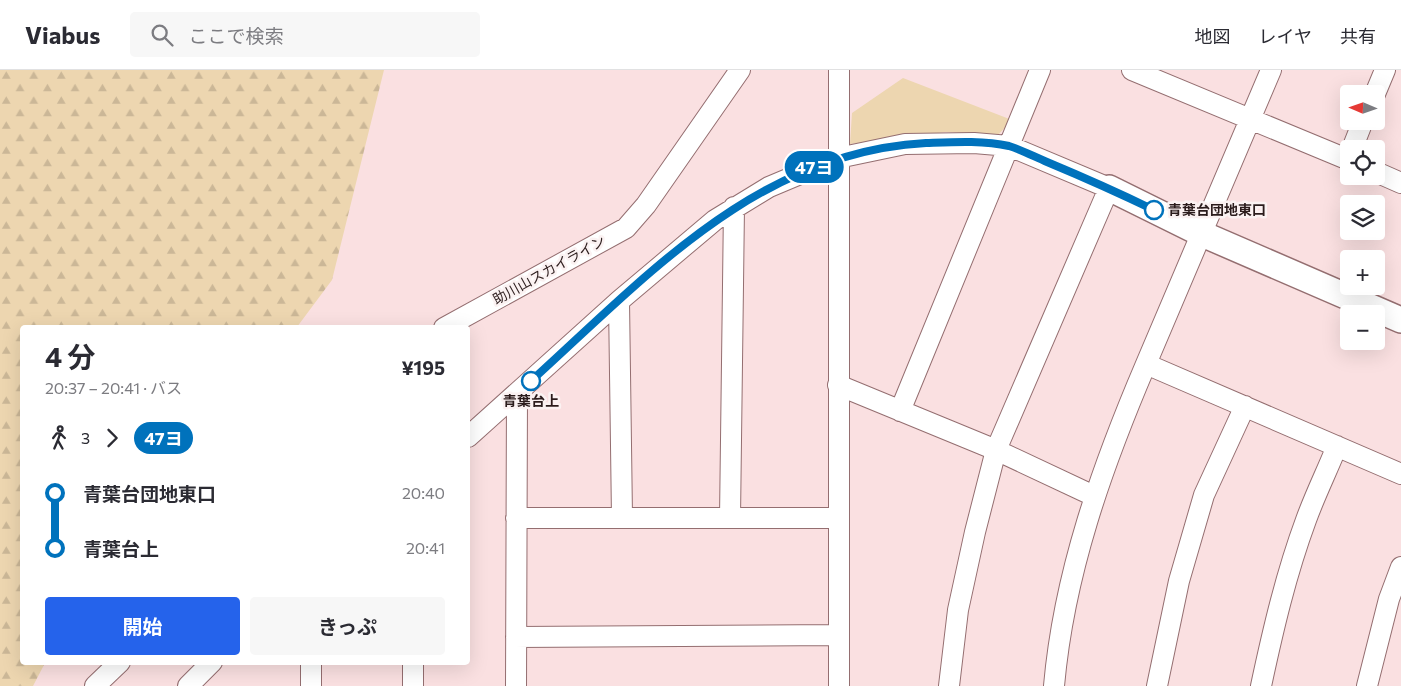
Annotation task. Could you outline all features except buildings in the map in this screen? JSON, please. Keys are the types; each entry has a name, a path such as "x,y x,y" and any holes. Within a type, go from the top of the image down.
{"street":[{"name":"助川山スカイライン","path":"449,325 626,228 646,204 740,70"},
{"path":"839,70 839,686"},
{"path":"900,411 1040,70"},
{"path":"1132,70 1155,74 1250,121 1340,153"},
{"path":"1054,686 1057,655 1076,558 1094,496 1117,432 1200,233 1271,70"},
{"path":"1378,85 1384,70"},
{"path":"470,435 619,301 695,236 734,207 768,187 838,158 905,144 974,143 1008,146 1109,188 1200,233 1401,320"},
{"path":"1385,176 1401,182"},
{"path":"949,686 958,610 996,450 1109,188"},
{"path":"730,518 734,207"},
{"path":"619,301 622,518"},
{"path":"1146,364 1401,474"},
{"path":"838,385 996,450 1094,496"},
{"path":"516,686 517,394"},
{"path":"1157,686 1179,581 1204,495 1245,406"},
{"path":"1261,686 1288,576 1306,520 1337,446"},
{"path":"516,518 839,518"},
{"path":"1367,686 1396,594 1401,568"},
{"path":"516,637 838,635"},
{"path":"95,686 117,665"},
{"path":"188,686 209,665"},
{"path":"311,665 311,686"},
{"path":"413,665 413,686"}],"green space":[{"path":"0,70 384,70 332,280 298,325 20,325 20,665 44,665 33,686 0,686"},
{"path":"903,78 1012,120 998,135 946,132 850,144 852,113"}],"bus line":[{"name":"47ヨ","path":"531,381 619,301 715,220 768,187 838,158 905,144 974,143 1008,146 1109,188 1154,210"}],"place":[{"name":"青葉台団地東口","path":"1154,210"},
{"name":"青葉台上","path":"531,381"}]}
